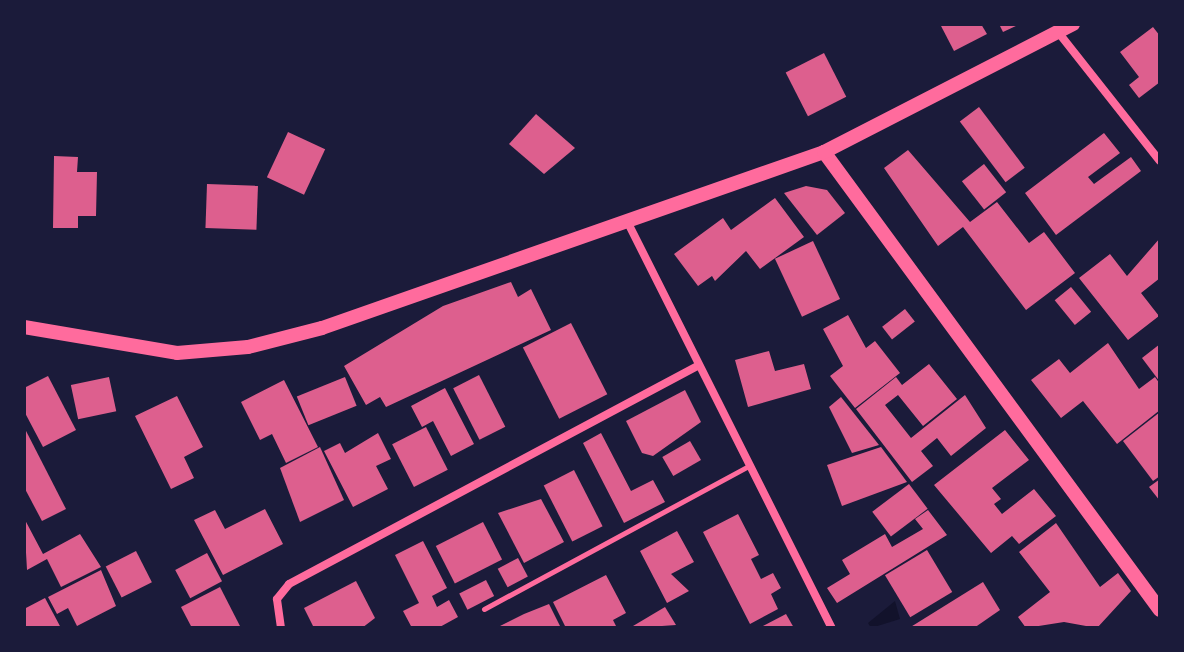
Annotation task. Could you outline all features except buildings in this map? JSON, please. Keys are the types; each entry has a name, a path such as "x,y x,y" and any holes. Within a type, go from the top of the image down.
{"street":[{"path":"24,327 177,353 248,347 322,328 626,218 824,152 1073,24"},
{"path":"1058,32 1160,161"},
{"path":"824,152 1160,610"},
{"path":"626,218 697,366 832,628"},
{"path":"281,628 277,599 289,584 697,366"}],"lane":[{"path":"484,609 749,466"}],"shaded area":[{"path":"895,601 900,619 871,628 868,623"}]}
